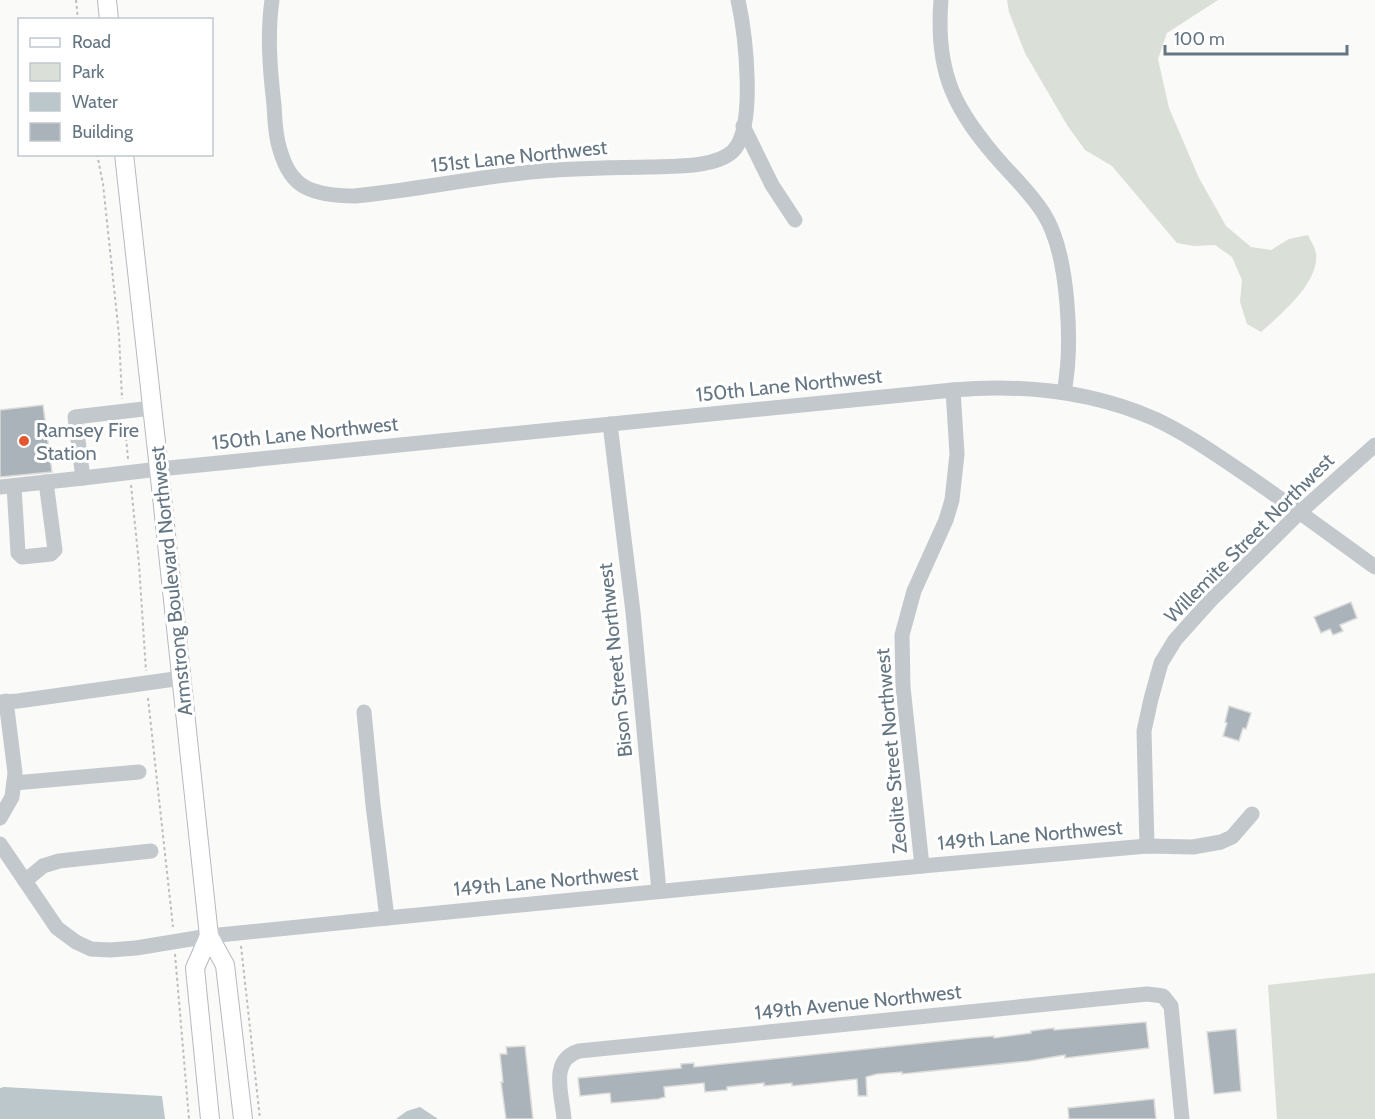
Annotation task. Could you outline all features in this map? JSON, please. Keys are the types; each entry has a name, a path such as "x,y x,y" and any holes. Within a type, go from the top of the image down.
{"main road":[{"path":"107,0 109,18"},
{"name":"Armstrong Boulevard Northwest","path":"124,156 209,936 225,965 243,1119"},
{"name":"Armstrong Boulevard Northwest","path":"209,936 195,968 210,1119"}],"street":[{"name":"151st Lane Northwest","path":"272,0 269,21 269,54 279,148 286,166 296,179 304,187 316,192 335,196 355,196 531,172 586,168 687,166 724,158 734,151 741,140 743,126"},
{"path":"738,0 748,81 743,126 772,185 795,220"},
{"path":"941,0 939,22 941,47 946,72 959,109 973,131 1044,212 1060,249 1066,303 1067,375 1064,392"},
{"name":"150th Lane Northwest","path":"7,487 159,469 953,390 1023,388 1064,392 1136,411 1176,430 1198,442 1300,512 1375,567"},
{"name":"Zeolite Street Northwest","path":"922,866 903,687 902,635 914,591 946,520 951,500 957,454 953,390"},
{"path":"83,478 75,417 152,408"},
{"name":"Bison Street Northwest","path":"610,424 633,612 659,891"},
{"name":"Willemite Street Northwest","path":"1147,846 1144,731 1150,699 1161,663 1175,640 1210,601 1300,512 1375,445"},
{"path":"7,487 18,553 22,557 51,554 55,550 46,482"},
{"path":"0,818 12,797 14,783 14,758 3,701 182,678"},
{"path":"364,712 387,918"},
{"path":"14,783 140,772"},
{"name":"149th Lane Northwest","path":"0,844 57,928 76,942 92,949 136,948 209,936 659,891 1147,846 1193,847 1221,843 1232,837 1252,814"},
{"path":"25,881 43,866 59,861 151,851"},
{"name":"149th Avenue Northwest","path":"564,1119 561,1062 571,1053 579,1051 1147,994 1163,996 1171,1006 1182,1119"}],"path":[{"path":"76,0 78,18"},
{"path":"97,156 103,184 119,335 121,394 139,564 147,683 169,881 189,1119"},
{"path":"239,934 260,1119"}],"green space":[{"path":"1007,0 1218,0 1167,33 1158,59 1169,108 1199,178 1226,226 1251,247 1271,250 1289,239 1308,235 1315,248 1316,264 1306,286 1298,297 1261,332 1247,324 1240,302 1242,280 1232,257 1215,245 1194,246 1177,243 1112,166 1085,150 1067,125 1025,53 1009,12"},
{"path":"1375,973 1375,1119 1277,1119 1268,985"}],"water":[{"path":"0,1088 162,1096 165,1119 0,1119"},
{"path":"420,1107 438,1119 396,1119 407,1111"}],"building":[{"name":"Ramsey Fire Station","path":"43,405 52,472 0,477 0,410"},
{"path":"1351,602 1357,618 1340,625 1343,631 1333,635 1330,629 1321,633 1314,617"},
{"path":"1229,706 1251,713 1239,741 1223,736"},
{"path":"1146,1022 1149,1048 1065,1058 1065,1055 902,1074 902,1072 877,1074 866,1077 867,1096 858,1096 857,1079 792,1086 792,1083 764,1086 764,1083 705,1092 704,1083 664,1087 665,1097 658,1099 611,1103 610,1093 580,1096 578,1078 681,1068 681,1064 694,1063 694,1067 971,1038 994,1036 994,1038 1054,1028 1054,1030"},
{"path":"1236,1029 1241,1091 1214,1094 1207,1032"},
{"path":"525,1046 533,1119 506,1119 500,1054 507,1054 506,1047"},
{"path":"1154,1099 1156,1119 1069,1119 1068,1108"}],"place":[{"name":"Ramsey Fire Station","path":"24,441"}]}
